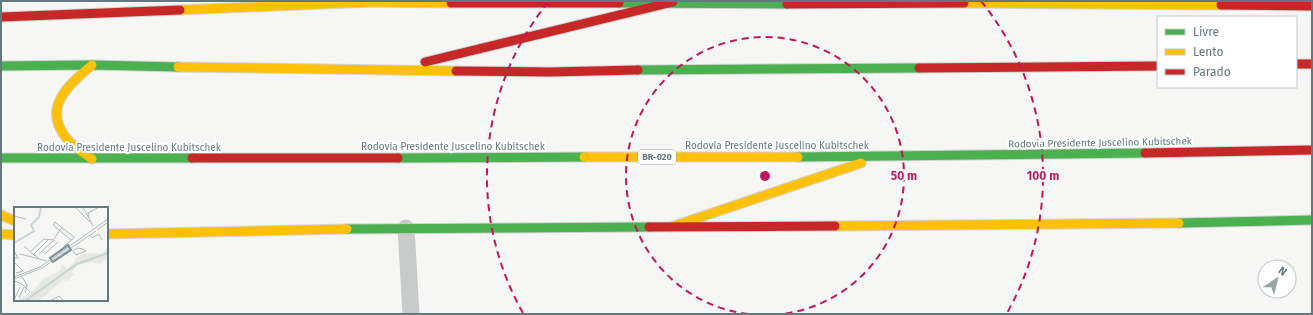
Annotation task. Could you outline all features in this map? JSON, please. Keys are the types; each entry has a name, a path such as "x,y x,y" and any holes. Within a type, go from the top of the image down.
{"main road":[{"path":"1,16 371,1 488,4 673,2 804,4 995,2 1312,6"},
{"path":"395,70 673,2"},
{"path":"1297,64 1312,64"},
{"path":"92,65 72,82 62,95 57,108 58,122 63,134 72,144 92,159"},
{"path":"1,66 92,65 264,69 550,72 690,69 1157,66"},
{"name":"Rodovia Presidente Juscelino Kubitschek","path":"1,158 878,157 1312,150"},
{"path":"670,227 878,157"},
{"path":"1,215 14,221"},
{"path":"108,234 406,228 1118,224 1312,220"},
{"path":"1,234 14,235"}],"street":[{"path":"406,228 411,314"}],"traffic: fast":[{"path":"619,3 787,4"},
{"path":"1,66 92,65 178,67"},
{"path":"638,70 919,68"},
{"path":"798,157 1145,153"},
{"path":"398,158 584,157"},
{"path":"1,158 192,158"},
{"path":"1179,223 1312,220"},
{"path":"347,229 649,227"}],"traffic: slow":[{"path":"180,10 371,2 451,3"},
{"path":"964,3 1221,5"},
{"path":"92,65 67,89 57,107 57,118 60,128 68,140 92,159"},
{"path":"178,67 456,71"},
{"path":"584,157 798,157"},
{"path":"671,227 861,163"},
{"path":"1,215 14,221"},
{"path":"835,226 1179,223"},
{"path":"108,234 347,229"},
{"path":"1,234 14,235"}],"traffic: jam":[{"path":"425,62 673,2"},
{"path":"451,3 619,3"},
{"path":"787,4 964,3"},
{"path":"1221,5 1312,6"},
{"path":"1,17 180,10"},
{"path":"1297,64 1312,64"},
{"path":"919,68 1157,66"},
{"path":"456,71 550,72 638,70"},
{"path":"1145,153 1312,150"},
{"path":"192,158 398,158"},
{"path":"649,227 835,226"}]}
